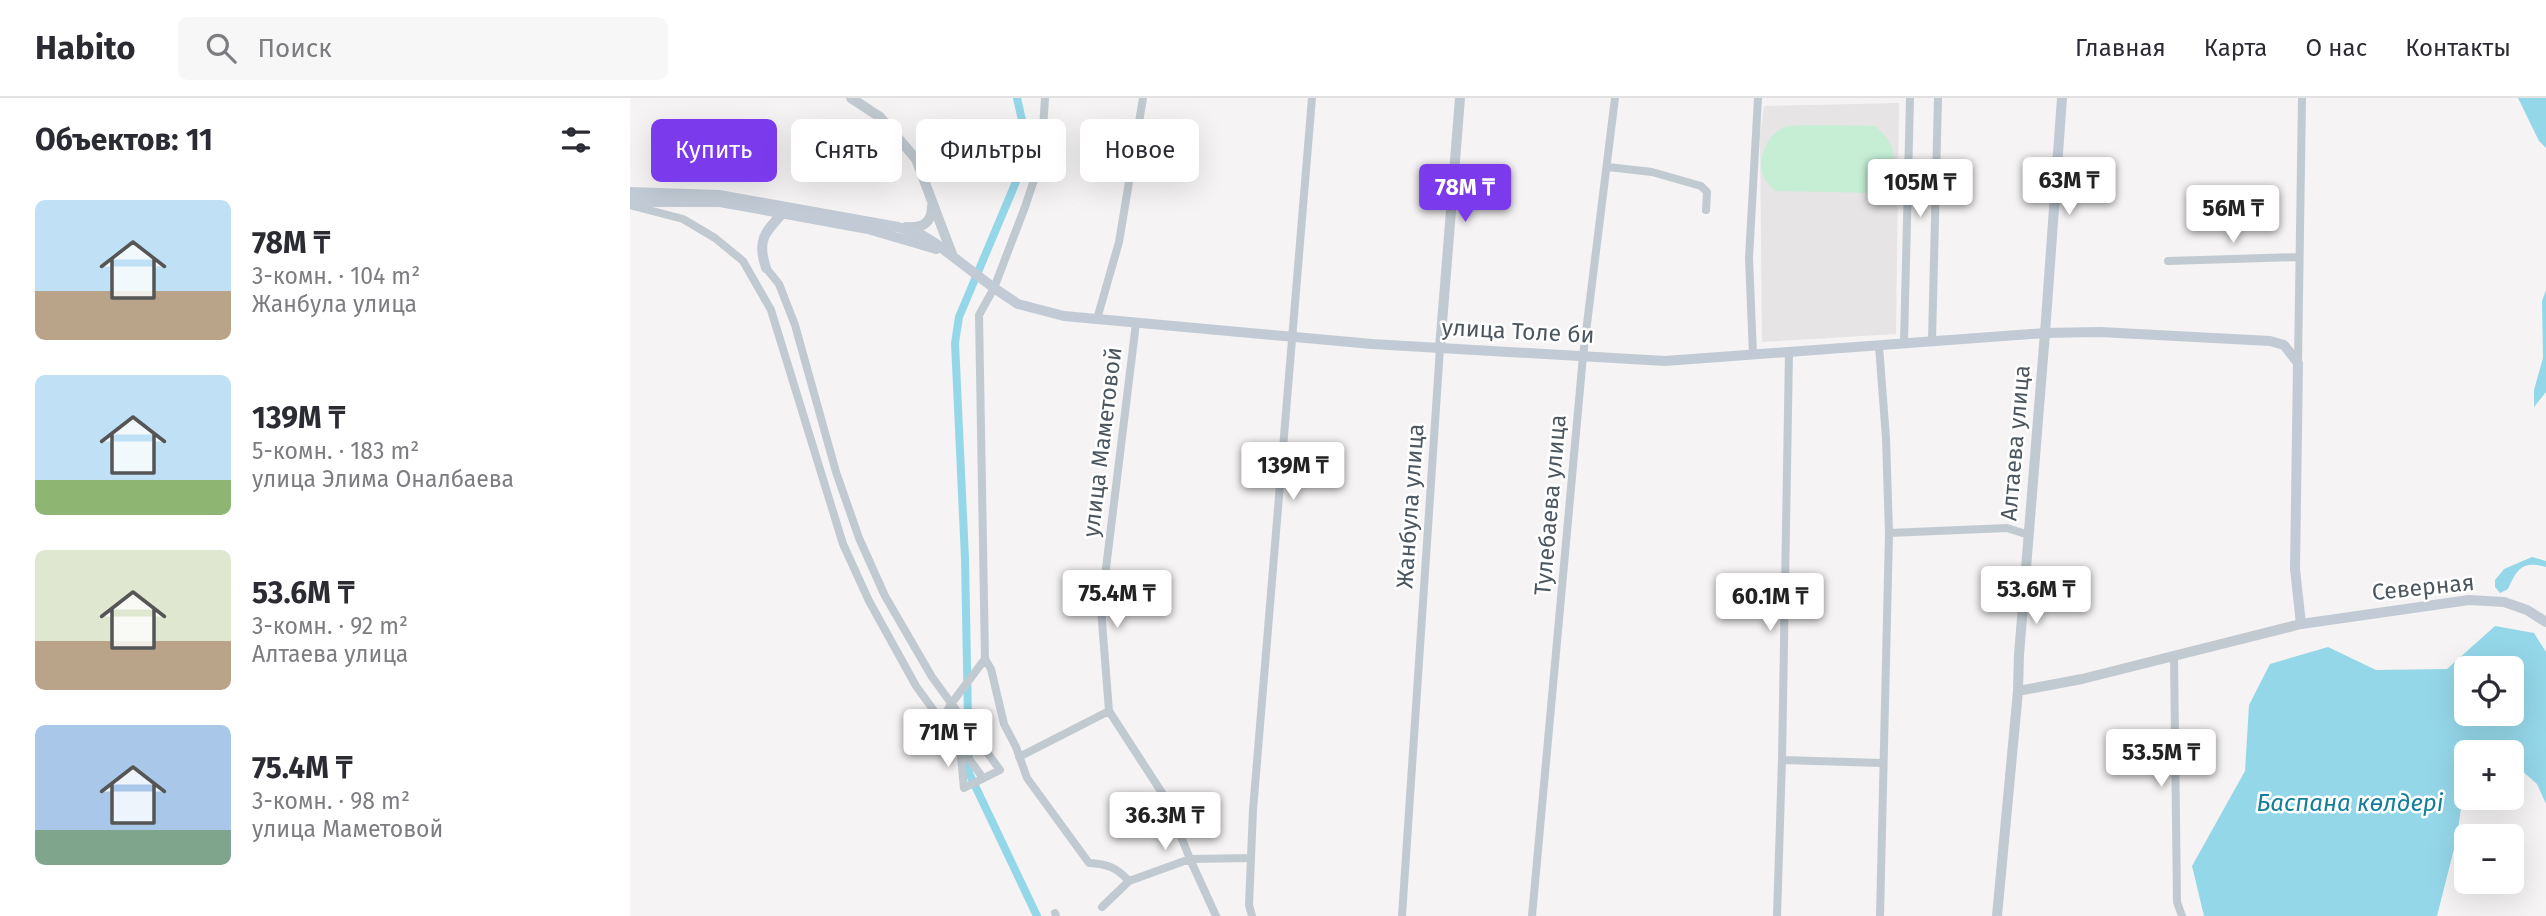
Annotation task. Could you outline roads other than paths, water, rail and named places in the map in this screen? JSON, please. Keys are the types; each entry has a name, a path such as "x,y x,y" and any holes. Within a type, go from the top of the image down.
{"main road":[{"name":"Алтаева улица","path":"2045,333 2062,98"},
{"name":"улица Толе би","path":"630,192 719,195 872,220 898,227 922,235 952,254 993,288 1018,304 1064,316 1293,337 1665,361 2045,333 2100,332 2270,341 2284,345 2298,363"},
{"path":"630,203 720,202 869,229 952,254"},
{"path":"766,268 761,253 762,240 782,214"},
{"path":"2298,363 2295,569 2301,624"},
{"name":"Северная","path":"2301,624 2469,600 2504,601 2527,610 2546,622"}],"street":[{"path":"851,98 880,117 916,159 952,254"},
{"path":"1045,98 1041,159 1026,207 979,315 985,659 991,668 1004,724 1027,778 1088,863 1107,864 1129,881"},
{"path":"1097,319 1119,242 1143,98"},
{"path":"1252,916 1249,905 1253,810 1312,98"},
{"name":"Жанбула улица","path":"1402,916 1440,348 1460,98"},
{"name":"Тулебаева улица","path":"1532,916 1583,356 1615,98"},
{"path":"1753,355 1749,258 1758,98"},
{"path":"1904,343 1910,98"},
{"path":"1932,341 1938,98"},
{"path":"2298,363 2302,98"},
{"path":"1608,167 1652,172 1701,186 1707,192 1706,210"},
{"path":"630,203 683,219 715,238 743,261 771,310 843,544 869,601 916,686 983,778"},
{"path":"898,227 924,226 930,219 932,206"},
{"path":"2168,261 2300,257"},
{"path":"766,268 779,284 795,325 836,472 859,538 885,596 932,677 1000,770 964,788 960,746"},
{"name":"улица Маметовой","path":"1136,323 1101,609 1109,711 1166,799 1189,859 1216,916"},
{"name":"Алтаева улица","path":"1997,916 2018,691 2045,333"},
{"path":"1879,346 1889,533 1880,916"},
{"path":"1777,916 1789,352"},
{"path":"1889,533 2007,528 2029,535"},
{"path":"2018,691 2081,679 2301,624"},
{"path":"900,656 915,646"},
{"path":"2174,656 2177,902 2182,916"},
{"path":"942,720 985,659"},
{"path":"1019,757 1109,711"},
{"path":"1782,760 1882,763"},
{"path":"1102,906 1129,881 1189,859 1251,858"}],"water":[{"path":"2518,98 2546,98 2546,148 2539,141"},
{"path":"2546,290 2546,392 2534,407 2534,390 2543,358 2542,301"},
{"path":"2532,557 2546,561 2546,567 2531,565 2521,568 2508,589 2500,593 2495,587 2495,580 2504,569"},
{"name":"Баспана көлдері","path":"2495,626 2534,633 2546,652 2546,804 2537,784 2524,772 2524,740 2454,740 2454,810 2461,810 2459,824 2454,824 2454,849 2437,916 2204,916 2192,866 2245,771 2249,705 2270,664 2328,647 2376,670 2447,669 2454,663 2454,726 2524,726 2524,656 2462,656"}],"waterway":[{"path":"1017,98 1029,151 959,317 955,343 965,558 969,773 1037,916"}]}
